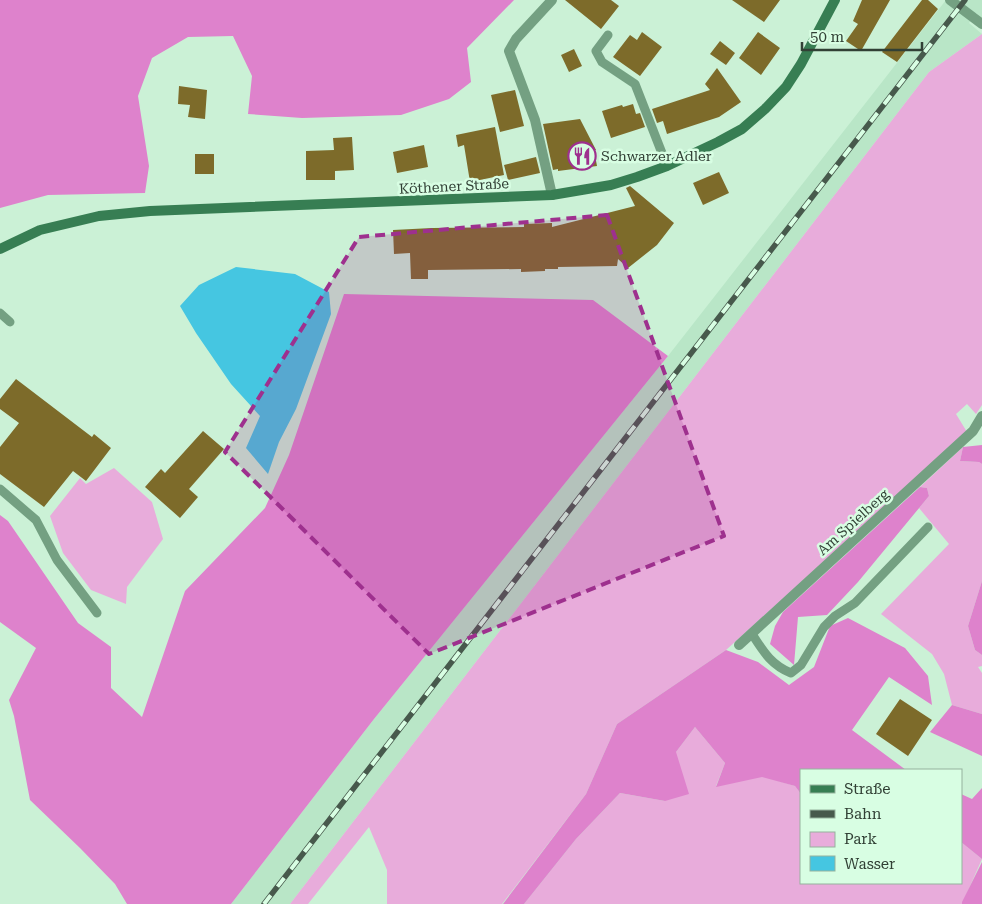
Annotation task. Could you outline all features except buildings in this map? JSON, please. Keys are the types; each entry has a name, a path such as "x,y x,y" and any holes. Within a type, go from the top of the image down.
{"main road":[{"name":"Köthener Straße","path":"0,249 40,230 99,216 141,211 552,195 611,185 667,166 742,129 786,87 801,64 835,0"}],"street":[{"path":"552,0 516,39 509,51 536,120 552,195"},
{"path":"950,0 982,24"},
{"name":"Am Spielberg","path":"739,645 973,432 982,416"}],"lane":[{"path":"608,35 596,51 602,62 635,84 667,166"},
{"path":"0,313 10,322"},
{"path":"0,489 36,520 57,560 97,613"},
{"path":"752,634 763,651 778,668 791,673 801,665 824,627 835,616 855,603 928,527"}],"highlighted area":[{"path":"607,215 724,536 429,654 225,452 359,237"}],"shaded area":[{"path":"0,0 514,0 467,48 471,82 449,99 401,115 302,118 248,114 252,76 233,36 188,37 152,58 138,96 149,166 145,193 48,195 0,208"},
{"path":"946,0 982,0 982,18 976,13 969,23 982,34 929,72 290,904 231,904 374,719 668,356"},
{"path":"344,294 593,300 668,356 374,719 231,904 127,904 115,884 30,800 14,716 9,700 36,648 0,622 0,515 8,521 78,623 111,647 111,688 142,717 185,591 265,508 289,455"},
{"path":"982,445 982,464 979,462 960,461 963,447"},
{"path":"920,487 927,488 929,496 858,582 827,615 798,617 794,665 770,644 775,626 783,612"},
{"path":"982,581 982,655 975,650 968,626"},
{"path":"848,618 905,648 928,676 932,705 889,677 852,730 905,769 800,769 800,793 795,786 762,777 716,787 725,763 695,727 676,752 689,794 665,801 620,793 576,839 524,904 503,904 586,794 617,724 726,650 758,662 789,685 814,667 830,626"},
{"path":"952,705 982,714 982,756 930,732"},
{"path":"982,788 982,859 962,843 962,794 972,799"},
{"path":"982,862 982,904 962,904 962,902"}],"green space":[{"path":"982,34 982,405 976,414 967,404 956,414 967,432 726,650 617,724 586,794 502,904 387,904 387,870 369,827 308,904 290,904 929,72"},
{"path":"963,447 960,461 979,462 982,464 982,581 968,626 975,650 982,655 982,666 978,667 982,673 982,714 952,705 944,674 932,654 881,614 949,544 919,508 929,496 927,488 920,487"},
{"path":"114,468 152,502 163,539 127,587 126,604 91,590 63,553 50,516 80,478 86,484"},
{"path":"695,727 725,763 716,786 762,776 795,786 800,793 800,884 962,884 962,843 982,859 962,904 524,904 576,839 620,793 665,801 676,752"}],"water":[{"path":"236,267 295,274 329,292 331,314 296,409 279,442 268,474 246,448 260,416 231,384 180,306 199,285"}],"railway":[{"path":"264,904 965,0"}],"place":[{"name":"Schwarzer Adler","path":"582,156"}]}
